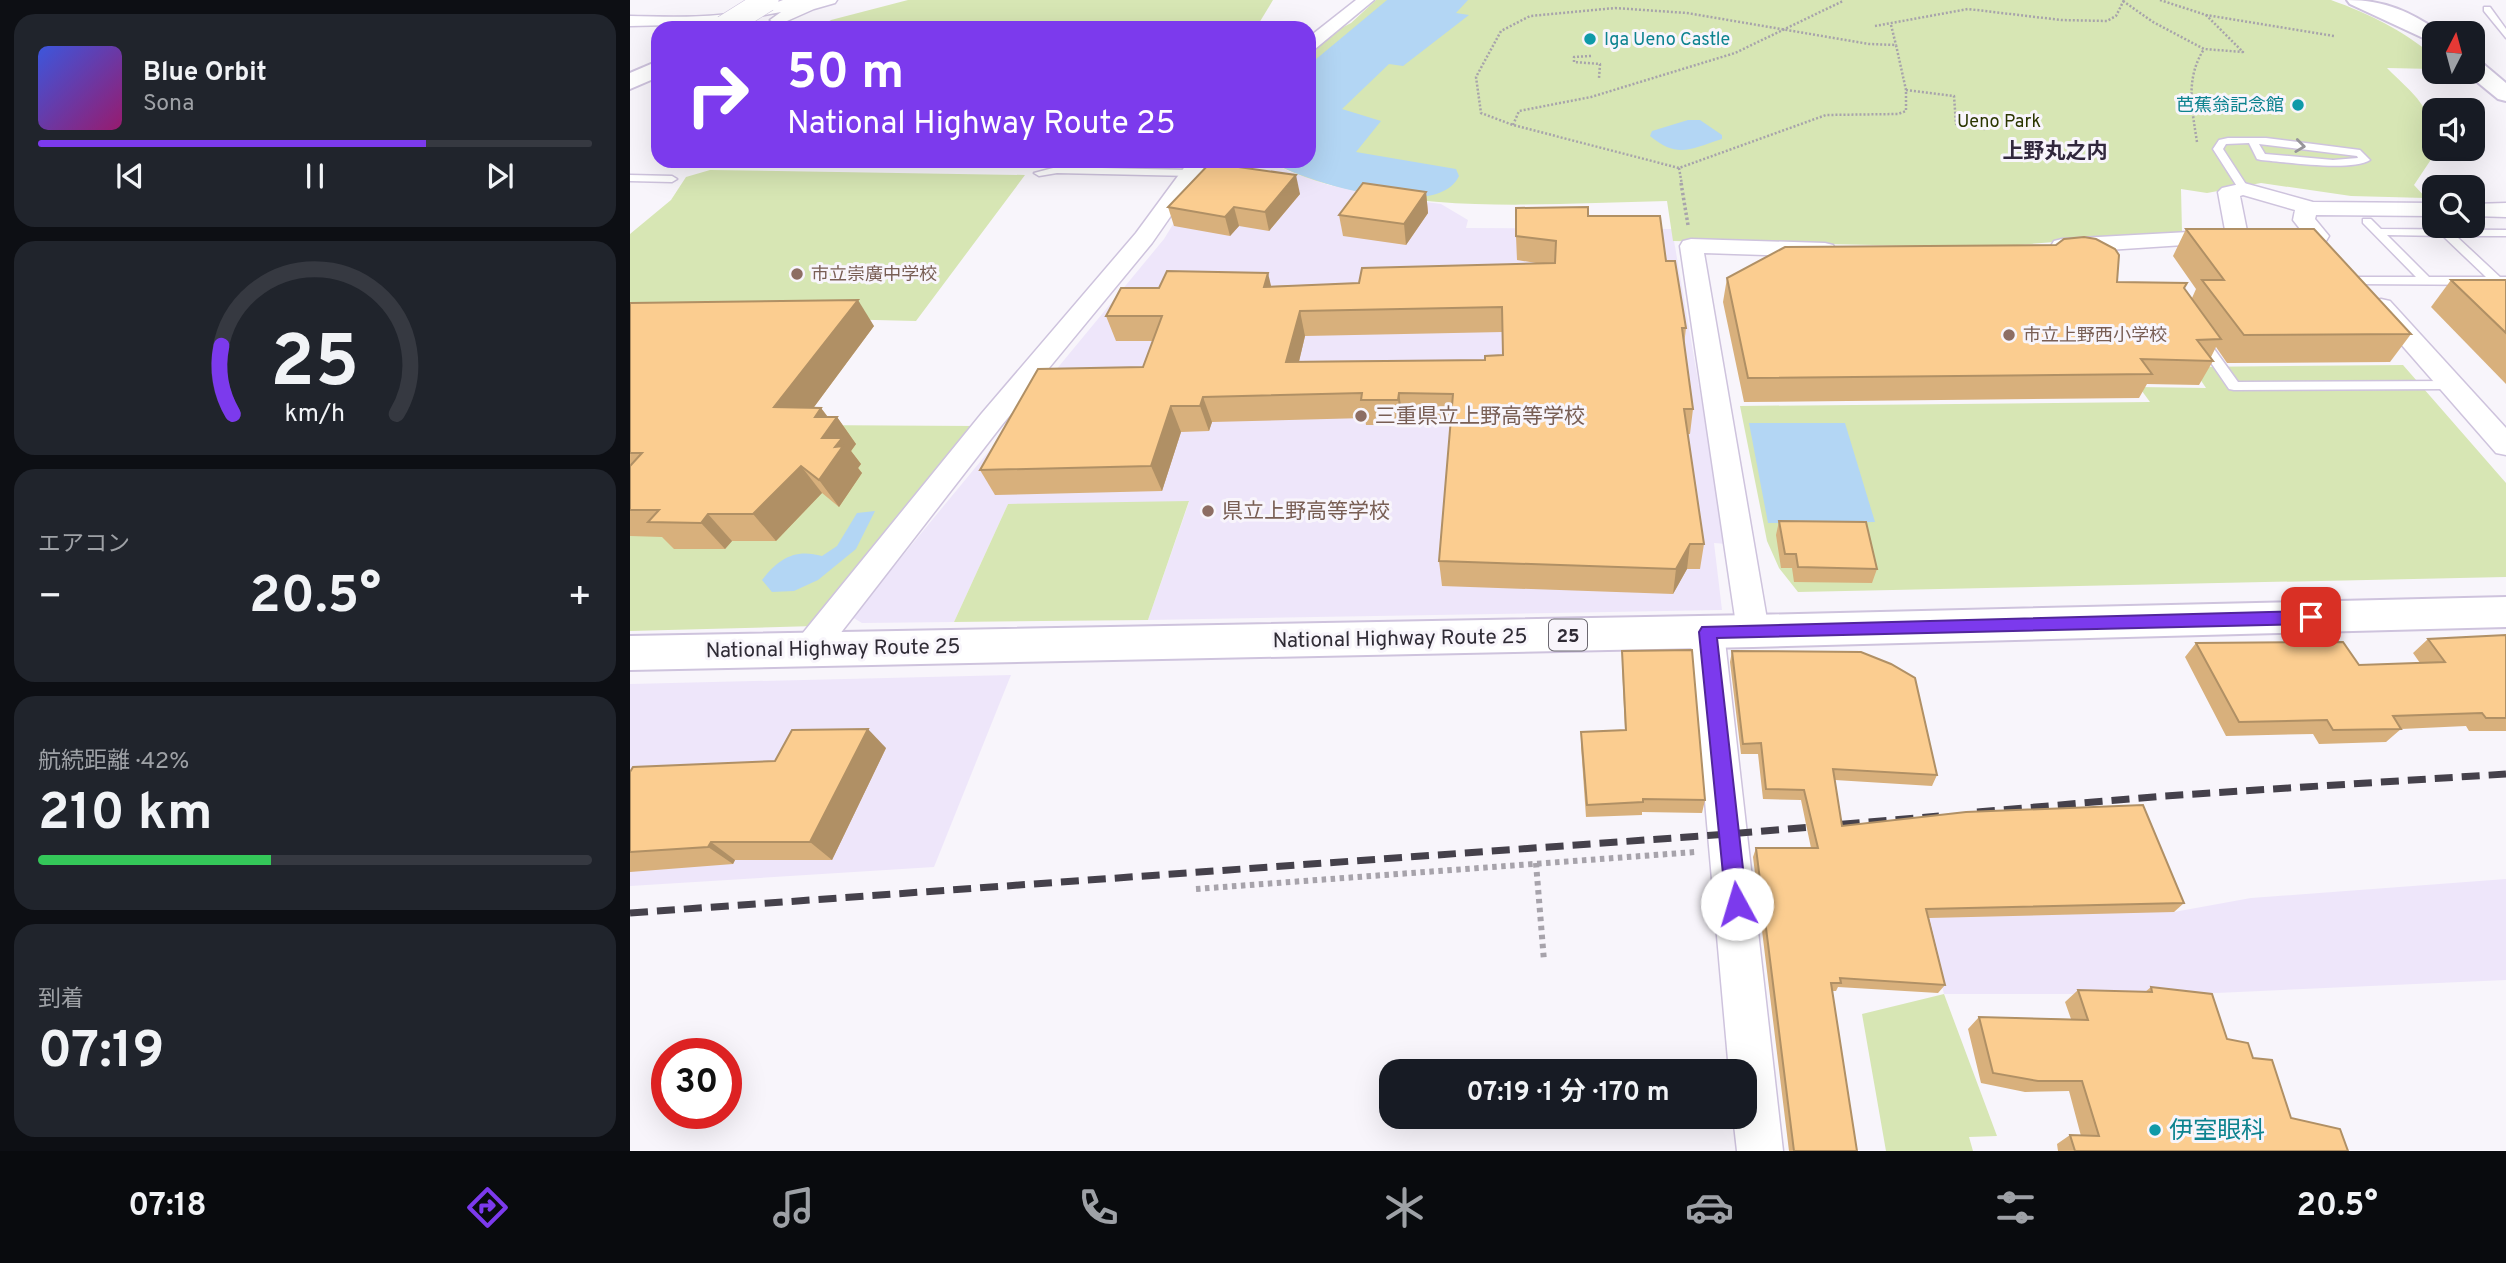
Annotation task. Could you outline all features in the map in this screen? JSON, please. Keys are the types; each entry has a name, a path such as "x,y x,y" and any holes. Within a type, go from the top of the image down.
{"main road":[{"path":"735,21 767,0"},
{"path":"2357,0 2399,17 2422,30"},
{"path":"630,82 651,72"},
{"path":"2485,77 2506,94"},
{"name":"National Highway Route 25","path":"630,653 1753,631 2506,612"}],"street":[{"path":"630,21 710,20 774,9 797,0"},
{"path":"775,21 808,5 829,0"},
{"path":"1316,39 1366,0"},
{"path":"810,648 992,419 1144,238 1194,168"},
{"path":"2238,236 2229,192 2244,188 2312,208 2422,210"},
{"path":"2312,208 2305,212 2304,220 2506,446"},
{"path":"2485,210 2506,210"},
{"path":"2042,247 2238,236 2339,259"},
{"path":"1753,631 1691,246 1842,250"},
{"path":"1707,632 1760,1151"}],"lane":[{"path":"2487,9 2506,35"},
{"path":"2244,188 2218,149 2223,142 2253,141 2360,153 2365,160 2333,163 2261,157 2253,141"},
{"path":"1040,173 1057,170 1149,168"},
{"path":"630,178 672,179"},
{"path":"2367,221 2426,281"},
{"path":"2378,232 2422,232"},
{"path":"2485,233 2506,233"},
{"path":"2452,238 2502,281"},
{"path":"2339,259 2426,281 2502,281"},
{"path":"2196,332 2234,386 2452,385"}],"path":[{"path":"1513,125 1520,111 1591,97 1735,53 1841,0"},
{"path":"1875,26 1968,9 2061,20 2107,21 2116,16 2124,0 2153,22 2204,49 2243,52 2206,15"},
{"path":"2160,0 2206,15 2334,36"},
{"path":"1891,25 1896,45 1906,90 1906,111 1898,114 1826,115 1679,169 1513,125 1481,113 1476,77 1501,31 1530,16 1615,8 1687,13 1869,44 1896,45"},
{"path":"2197,146 2190,89 2192,65 2204,49"},
{"path":"1591,57 1574,57 1574,62 1600,64 1599,78"},
{"path":"1906,90 1954,96 1956,124 1985,129"},
{"path":"1679,169 1691,246"},
{"path":"1196,889 1731,849"},
{"path":"1536,863 1544,961"}],"shaded area":[{"name":"三重県立上野高等学校","path":"1208,168 1283,168 1329,185 1441,204 1468,220 1466,228 1672,229 1726,544 1714,543 1722,610 1148,620 1189,502 1008,504 954,622 862,623 852,617 1164,239"},
{"path":"1011,675 934,867 630,886 630,684"},
{"path":"1960,822 2154,867 2174,912 2251,898 2506,879 2506,980 2194,994 1944,994 1930,940 1832,939 1810,839"}],"green space":[{"path":"908,0 1273,0 1260,21 831,20"},
{"name":"Ueno Park","path":"1376,0 2331,0 2385,24 2422,47 2422,69 2387,68 2422,105 2422,161 2430,161 2414,185 2422,194 2422,198 2351,196 2261,183 2207,193 2181,189 2182,232 2017,245 1921,246 1673,241 1667,201 1512,205 1434,202 1357,191 1305,177 1284,168 1316,168 1316,47 1332,33 1351,23"},
{"name":"市立崇廣中学校","path":"710,170 1025,175 916,321 630,314 630,234 671,200 686,177"},
{"path":"2403,365 2506,483 2506,577 1798,592 1779,568 1767,541 1740,406 2150,402 2139,387 2206,388 2192,367"},
{"path":"802,425 975,426 815,626 630,631 630,475"},
{"path":"1189,501 1148,620 954,622 1008,504"},
{"path":"1944,994 1997,1136 1969,1137 1973,1151 1886,1151 1862,1014"}],"water":[{"path":"1387,0 1468,0 1456,13 1469,15 1403,66 1389,64 1342,109 1381,121 1356,152 1456,169 1459,176 1447,189 1426,196 1401,197 1343,188 1284,168 1316,168 1316,59"},
{"path":"1688,120 1700,120 1722,135 1722,139 1693,149 1677,150 1650,136 1652,131"},
{"path":"1749,423 1845,423 1875,522 1768,523"},
{"path":"875,511 856,549 818,580 794,591 772,592 762,580 774,566 788,557 803,553 822,556 837,546 857,513"}],"building":[{"path":"1205,168 1246,168 1296,175 1265,212 1234,207 1225,217 1168,207"},
{"path":"1363,183 1426,192 1404,224 1339,215"},
{"path":"1588,207 1588,216 1660,216 1666,261 1675,261 1686,328 1682,328 1693,409 1684,409 1704,544 1690,544 1676,569 1439,561 1453,394 1399,393 1398,400 1361,400 1362,393 1203,397 1200,406 1171,406 1151,466 980,470 1038,369 1143,367 1162,316 1106,316 1121,288 1159,288 1167,271 1268,273 1264,287 1359,283 1362,268 1555,263 1556,241 1516,236 1516,208","holes":["1502,307 1503,355 1485,356 1485,360 1286,362 1300,311"]},
{"path":"2186,229 2314,229 2411,334 2244,335 2202,280 2224,280"},
{"path":"2064,239 2096,239 2115,249 2119,255 2117,282 2187,283 2184,288 2221,339 2197,340 2213,361 2141,359 2152,374 1748,378 1727,278 1785,247 2056,245"},
{"path":"2451,280 2506,280 2506,333"},
{"path":"858,300 774,407 821,408 815,417 837,417 822,438 842,438 835,447 843,446 819,480 801,466 753,514 708,514 701,523 648,522 659,510 630,510 630,466 642,453 630,453 630,303"},
{"path":"1779,521 1866,522 1877,569 1798,567 1796,554 1785,554"},
{"path":"2506,635 2506,718 2486,718 2482,713 2393,716 2401,729 2333,730 2327,720 2239,722 2196,643 2343,642 2359,665 2445,662 2428,639"},
{"path":"1692,650 1705,800 1643,799 1643,802 1587,805 1581,732 1626,730 1622,651"},
{"path":"1732,651 1861,652 1891,664 1915,678 1937,775 1833,769 1842,826 1966,812 2143,805 2184,903 1926,909 1945,985 1840,978 1841,983 1831,983 1857,1151 1794,1151 1756,848 1818,848 1804,790 1766,789 1761,743 1743,744"},
{"path":"868,729 810,842 711,842 708,847 630,852 630,772 633,767 775,761 792,730"},
{"path":"2151,987 2212,994 2227,1039 2248,1043 2253,1058 2272,1060 2291,1118 2340,1129 2348,1151 2075,1151 2070,1135 2099,1136 2082,1081 2038,1081 1993,1073 1979,1017 2088,1020 2078,990 2152,992"}],"railway":[{"path":"1977,812 2165,796 2506,774"},
{"path":"630,913 1729,834 1939,816"}],"place":[{"name":"Iga Ueno Castle","path":"1590,39"},
{"name":"芭蕉翁記念館","path":"2298,105"},
{"name":"市立崇廣中学校","path":"797,274"},
{"name":"市立上野西小学校","path":"2009,335"},
{"name":"三重県立上野高等学校","path":"1361,416"},
{"name":"県立上野高等学校","path":"1208,511"},
{"name":"伊室眼科","path":"2155,1130"}],"district":[{"name":"上野丸之内","path":"2055,151"}],"route":[{"path":"1737,904 1707,632 2311,617"}]}
